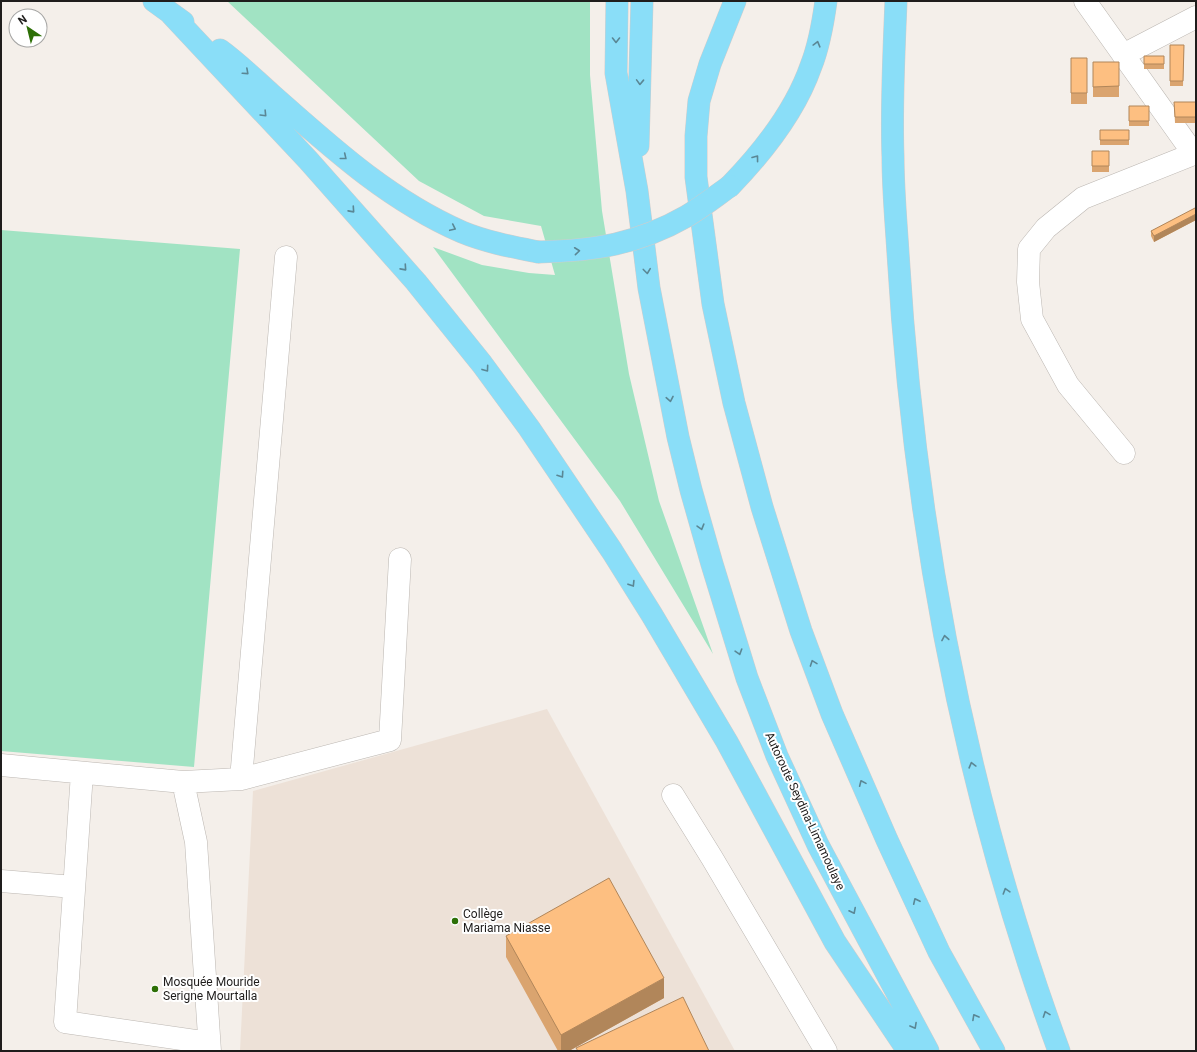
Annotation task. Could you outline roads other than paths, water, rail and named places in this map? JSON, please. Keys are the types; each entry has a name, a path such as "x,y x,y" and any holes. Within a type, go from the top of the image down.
{"highway":[{"path":"154,1 230,57 331,147 387,191 416,209 463,233 497,243 538,252 598,249 629,242 660,230 688,215 730,186 754,161 791,109 811,66 826,1"},
{"path":"617,1 616,73 637,191"},
{"path":"637,191 642,1"},
{"path":"736,1 710,64 699,101 696,136 696,177 713,304 734,403 762,507 801,631 832,714 887,840 939,952 994,1051"},
{"path":"896,1 892,156 900,286 914,439 928,540 945,642 965,739 1017,926 1059,1051"},
{"path":"171,14 326,181 416,282 482,364 529,428 652,615 727,742 835,942 908,1051"},
{"name":"Autoroute Seydina-Limamoulaye","path":"637,191 649,288 676,429 691,490 748,678 777,756 818,845 928,1051"}],"street":[{"path":"1085,1 1191,150 1196,153"},
{"path":"1124,55 1196,17"},
{"path":"1124,453 1068,385 1032,319 1028,282 1029,249 1046,228 1083,198 1196,153"},
{"path":"241,779 286,257"},
{"path":"1,765 182,782 241,779 390,740 400,559"},
{"path":"82,773 65,1022 209,1047 196,842 182,782"},
{"path":"673,796 712,858 826,1051"},
{"path":"1,880 74,886"}],"place":[{"name":"Collège Mariama Niasse","path":"455,921"},
{"name":"Mosquée Mouride Serigne Mourtalla","path":"155,989"}]}
